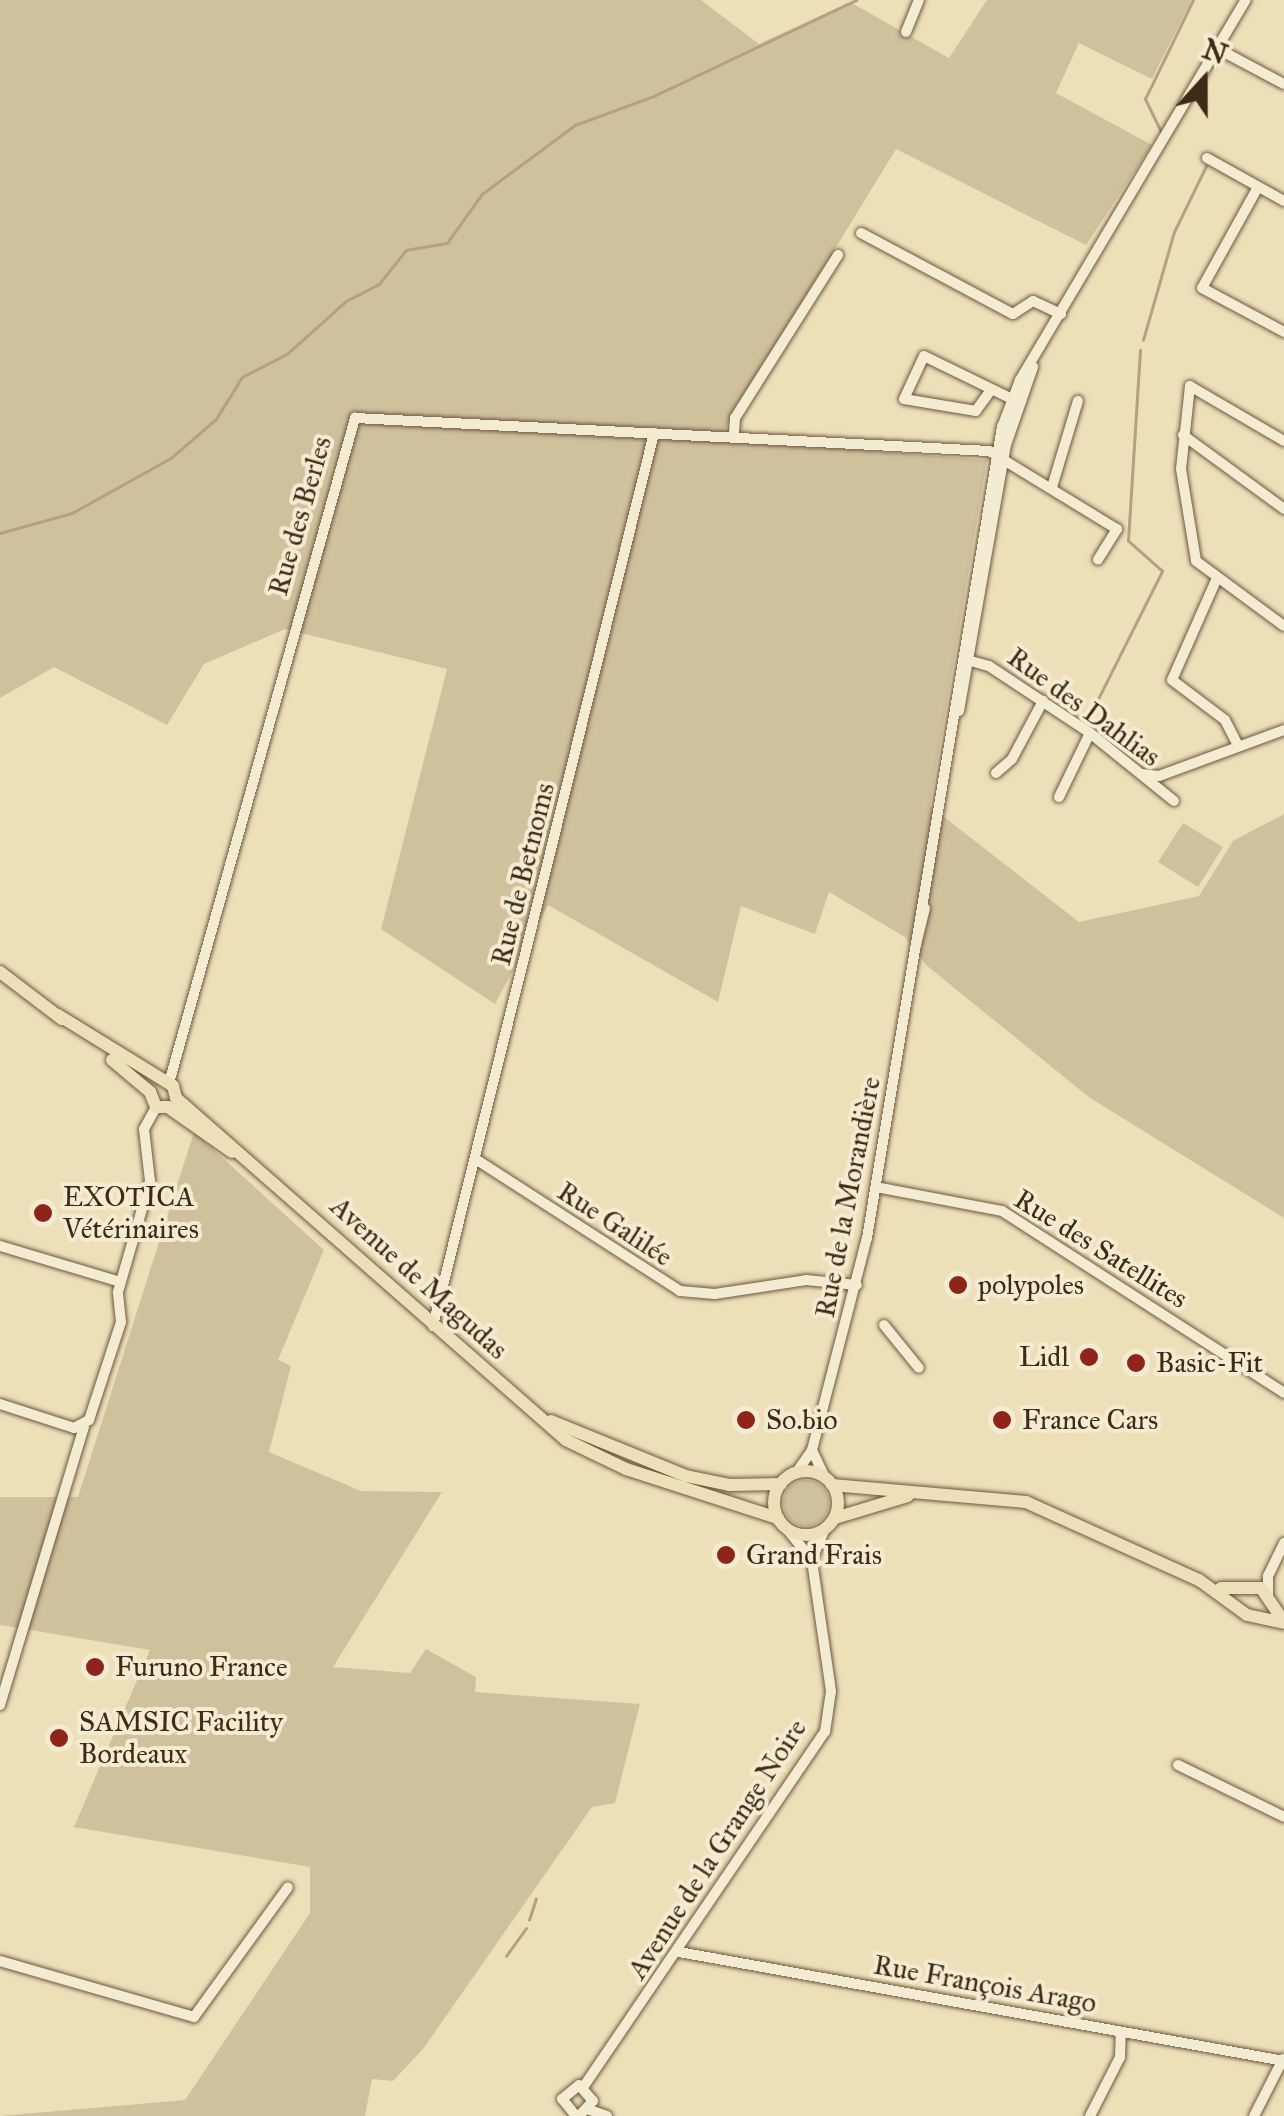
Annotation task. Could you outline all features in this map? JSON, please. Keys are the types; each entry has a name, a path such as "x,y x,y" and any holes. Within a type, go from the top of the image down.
{"main road":[{"path":"0,972 159,1086 167,1104"},
{"path":"159,1086 167,1104"},
{"name":"Avenue de Magudas","path":"167,1104 268,1175 433,1326 566,1440 611,1463 778,1518"},
{"name":"Avenue de Magudas","path":"539,1416 686,1476 730,1485 781,1484"},
{"path":"912,1495 807,1535 788,1530 778,1518 774,1500 781,1484 796,1473 912,1495 1026,1502 1199,1580 1241,1608 1284,1622"},
{"path":"829,1482 830,1524"},
{"path":"1199,1580 1249,1588 1269,1598 1284,1622"},
{"path":"1241,1608 1249,1588"},
{"path":"1259,1616 1269,1598"}],"street":[{"path":"906,32 920,0"},
{"name":"Rue de la Morandière","path":"796,1473 812,1450 857,1285 1012,399 1136,180 1220,50 1246,0"},
{"path":"1220,50 1284,84"},
{"path":"1207,158 1284,201"},
{"path":"1258,187 1202,288 1284,332"},
{"path":"862,233 1013,314 1033,302 1061,314"},
{"path":"734,433 735,418 838,256"},
{"path":"991,390 976,411 904,399 924,356 1012,399"},
{"name":"Rue de la Morandière","path":"1001,456 1034,361"},
{"path":"1284,441 1190,386 1180,469 1196,561 1284,626"},
{"path":"1052,488 1078,402"},
{"name":"Rue des Berles","path":"159,1086 355,418 734,433 1001,456"},
{"name":"Rue de Betnoms","path":"433,1326 478,1160 654,432"},
{"path":"1183,436 1284,509"},
{"path":"1001,456 1116,529 1098,560"},
{"path":"1217,578 1172,680 1225,720 1238,746"},
{"name":"Rue des Dahlias","path":"966,660 1090,733 1174,801"},
{"path":"996,773 1012,760 1043,702"},
{"path":"1140,774 1159,776 1284,730"},
{"path":"1059,797 1090,733"},
{"path":"0,1704 84,1426 121,1322 121,1282 150,1182 144,1129 167,1104"},
{"name":"Rue Galilée","path":"478,1160 680,1291 715,1294 806,1280 857,1285"},
{"name":"Rue des Satellites","path":"876,1187 1002,1211 1284,1393"},
{"path":"0,1246 121,1282"},
{"path":"884,1324 919,1368"},
{"path":"0,1404 84,1426"},
{"path":"812,1450 829,1482"},
{"path":"812,1560 830,1524"},
{"name":"Avenue de la Grange Noire","path":"576,2114 566,2090 584,2086 679,1952 825,1732 832,1691 812,1560 788,1530"},
{"path":"1269,1598 1268,1576 1284,1544"},
{"path":"1249,1588 1268,1576"},
{"path":"1178,1764 1284,1818"},
{"path":"0,1961 194,2017 288,1887"},
{"name":"Rue François Arago","path":"679,1952 1283,2060"},
{"path":"1090,2116 1120,2057 1121,2032"},
{"path":"1254,2116 1283,2060"},
{"path":"576,2114 593,2096 584,2086"},
{"path":"576,2114 607,2116"}],"shaded area":[{"path":"0,0 701,0 759,44 850,2 949,58 987,0 1192,0 1152,79 1079,43 1056,93 1152,145 1086,245 896,149 719,439 987,460 930,806 1079,922 1199,896 1233,841 1284,814 1284,1218 1090,1098 926,965 905,937 829,892 815,934 741,906 718,1002 548,905 495,1004 381,929 447,669 285,629 204,664 167,725 54,667 0,698"},
{"path":"1183,823 1223,847 1198,887 1158,862"},
{"path":"194,1132 324,1250 278,1360 291,1366 269,1452 361,1491 442,1492 333,1667 410,1673 426,1649 476,1677 475,1692 640,1704 615,1803 592,1807 423,2049 393,2081 372,2079 365,2116 0,2116 185,2100 310,1913 310,1867 74,1827 150,1650 0,1625 0,1497 78,1497"},
{"path":"806,1480 822,1487 829,1503 822,1519 806,1526 790,1519 783,1503 790,1487"}],"waterway":[{"path":"0,533 72,513 171,458 216,419 242,377 287,354 346,301 379,284 406,250 447,243 482,194 575,125 654,96 856,0"},
{"path":"1161,132 1145,99 1193,0"},
{"path":"1143,340 1174,232 1206,166"},
{"path":"1090,715 1162,571 1128,541 1140,350"},
{"path":"529,1920 536,1899"},
{"path":"506,1956 526,1928"}],"place":[{"name":"EXOTICA Vétérinaires","path":"43,1213"},
{"name":"polypoles","path":"958,1285"},
{"name":"Lidl","path":"1089,1357"},
{"name":"Basic-Fit","path":"1136,1363"},
{"name":"So.bio","path":"746,1420"},
{"name":"France Cars","path":"1002,1420"},
{"name":"Grand Frais","path":"726,1555"},
{"name":"Furuno France","path":"95,1667"},
{"name":"SAMSIC Facility Bordeaux","path":"59,1738"}]}
